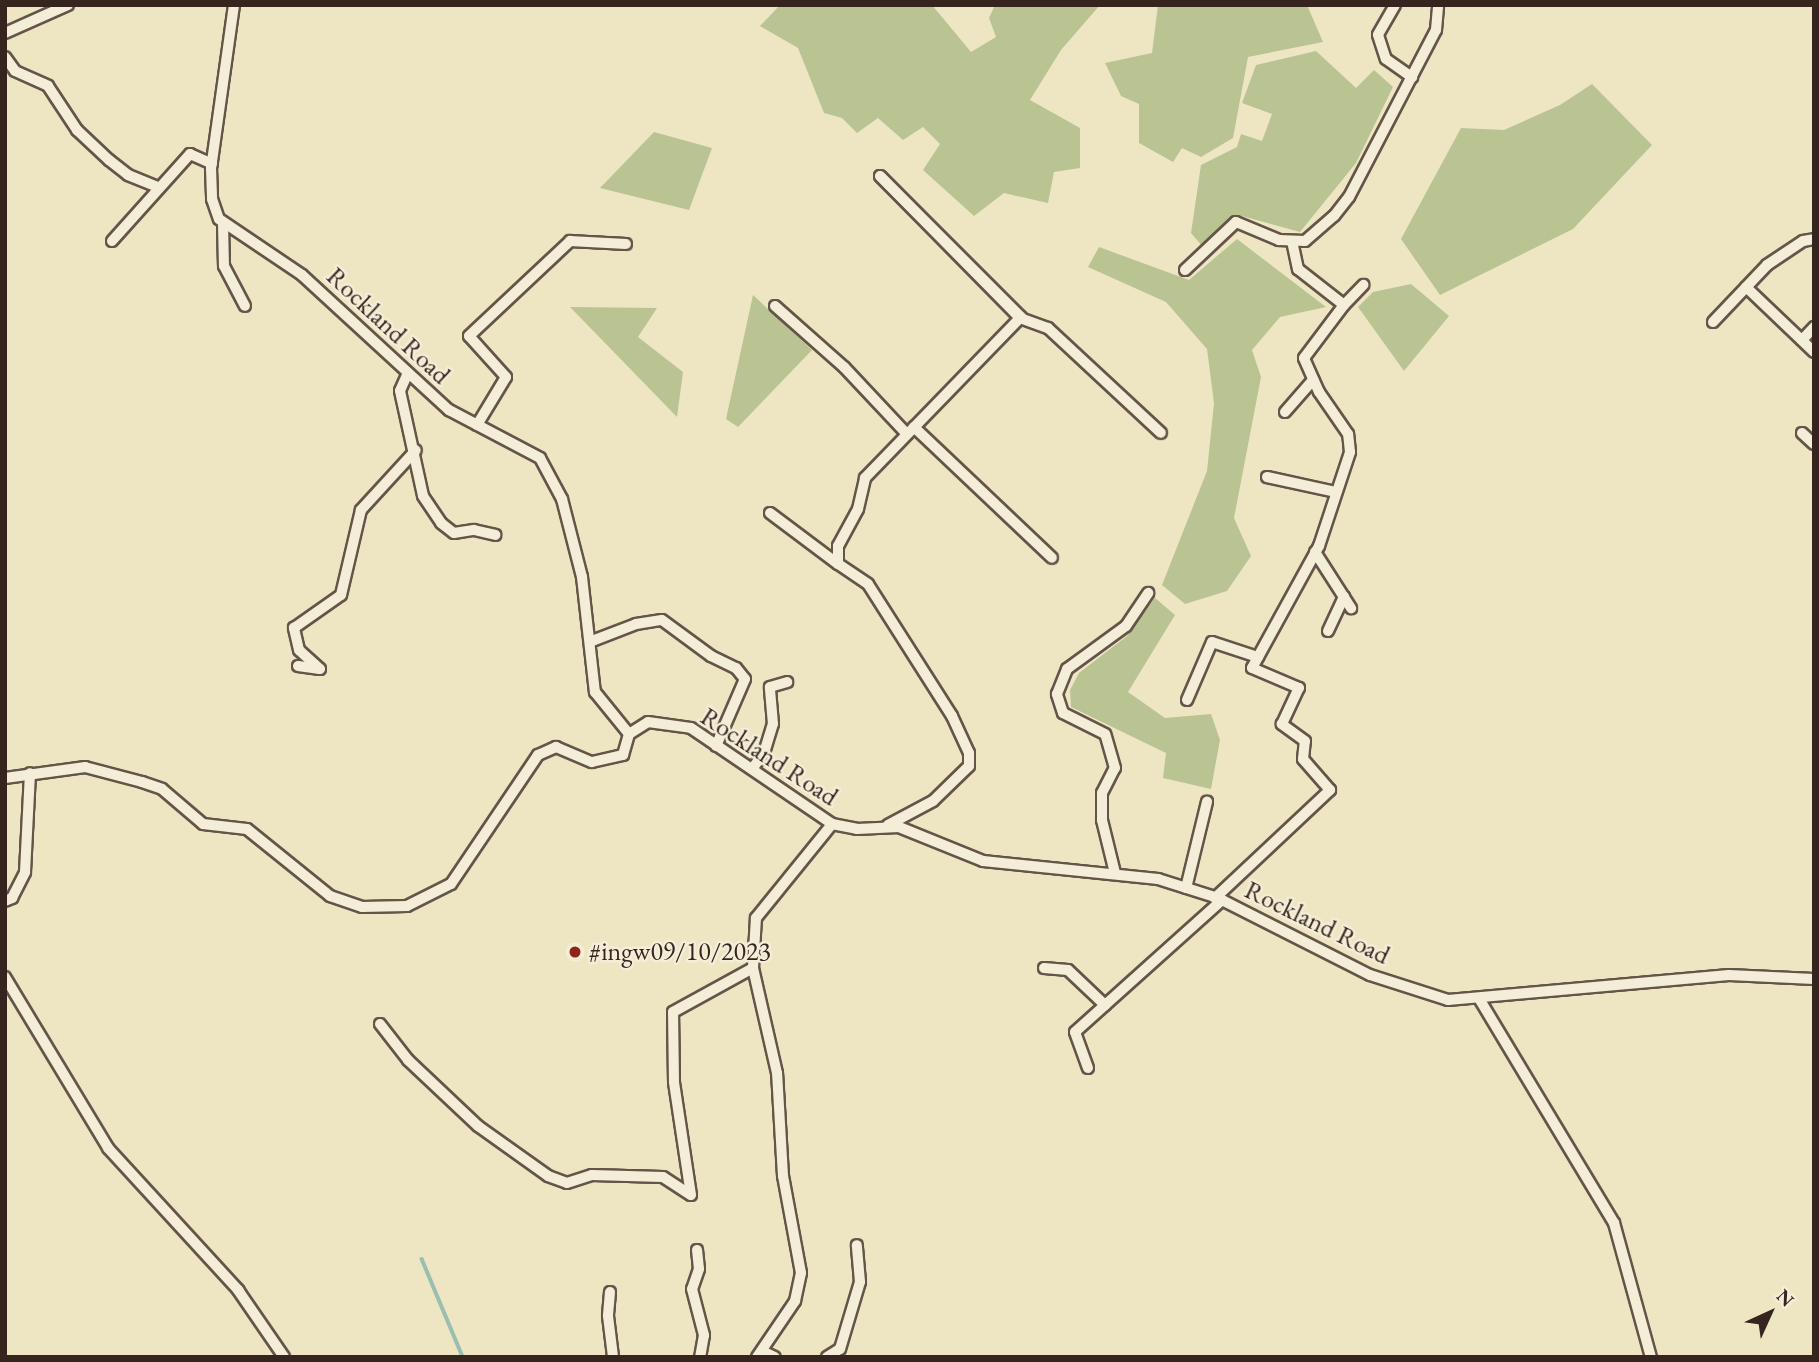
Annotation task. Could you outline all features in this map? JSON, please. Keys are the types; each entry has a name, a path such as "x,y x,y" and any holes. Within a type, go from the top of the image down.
{"street":[{"path":"5,33 68,5"},
{"path":"234,5 212,164 212,199 223,222 225,266 246,306"},
{"path":"1395,5 1378,36 1386,59 1412,77"},
{"path":"1185,270 1236,222 1279,240 1292,241 1313,236 1349,197 1436,30 1438,5"},
{"path":"5,57 15,71 39,80 57,95 77,130 108,160 128,175 157,187"},
{"path":"112,242 157,187 190,154 212,164"},
{"path":"1021,317 880,176 955,252 1021,317 1048,328 1161,433"},
{"name":"Rockland Road","path":"223,222 302,275 407,375 449,410 540,458 555,482 582,577 593,641 595,692 629,734 648,722 667,722 691,728 832,824 857,829 888,825 984,861 1115,873 1186,888 1219,899 1370,975 1448,1000 1480,1000 1729,975 1814,979"},
{"path":"1713,322 1784,251 1814,239"},
{"path":"477,425 506,377 469,336 570,241 626,244"},
{"path":"1292,241 1298,269 1343,305"},
{"path":"1088,1068 1075,1032 1219,899 1330,790 1303,759 1305,741 1282,724 1299,688 1252,668 1315,552 1350,452 1348,434 1313,380 1304,358 1343,305 1363,285"},
{"path":"1746,287 1814,352"},
{"path":"775,306 1052,558"},
{"path":"838,564 838,546 858,509 865,478 1021,317"},
{"path":"1802,340 1814,327"},
{"path":"407,375 400,391 416,450 423,496 441,523 454,533 474,530 495,535"},
{"path":"1285,412 1313,380"},
{"path":"1802,433 1814,444"},
{"path":"298,666 320,669 299,650 293,628 341,595 361,510 416,450"},
{"path":"1267,477 1336,492"},
{"path":"770,513 868,584 952,716 969,753 969,766 933,801 888,825"},
{"path":"1315,552 1351,608"},
{"path":"1115,873 1101,820 1102,793 1115,768 1105,734 1063,713 1057,694 1067,669 1126,626 1148,593"},
{"path":"1328,631 1344,596"},
{"path":"593,641 636,624 662,620 711,656 736,668 745,679 716,746"},
{"path":"1188,700 1212,642 1258,657"},
{"path":"752,769 764,753 773,724 770,687 787,682"},
{"path":"5,778 85,768 142,782 162,789 203,824 247,829 330,896 362,907 407,906 451,884 538,755 556,747 592,762 622,755 629,734"},
{"path":"5,901 12,898 25,872 30,773"},
{"path":"1186,888 1207,802"},
{"path":"775,1357 760,1354 795,1301 801,1273 783,1176 776,1064 753,968 756,918 832,824"},
{"path":"380,1024 408,1060 478,1126 548,1176 567,1184 592,1175 663,1177 691,1195 674,1082 673,1012 753,968"},
{"path":"1044,968 1068,970 1105,1005"},
{"path":"5,977 108,1148 239,1290 284,1357"},
{"path":"1480,1000 1532,1092 1592,1180 1614,1223 1651,1357"},
{"path":"827,1357 840,1349 860,1282 857,1245"},
{"path":"697,1250 699,1269 692,1289 705,1335 700,1357"},
{"path":"610,1292 608,1316 613,1357"}],"green space":[{"path":"780,5 932,5 971,52 996,37 989,18 995,5 1100,5 1061,50 1030,100 1080,128 1080,168 1054,172 1048,203 1004,193 974,216 923,170 940,144 923,127 903,140 878,118 857,133 842,118 824,113 798,48 760,26"},
{"path":"1158,5 1307,5 1323,42 1248,57 1233,138 1201,157 1182,148 1173,162 1139,143 1139,104 1121,96 1105,63 1152,53"},
{"path":"1316,51 1356,88 1374,70 1393,87 1356,163 1300,232 1238,215 1202,246 1191,233 1201,165 1237,147 1241,134 1262,141 1272,114 1242,103 1256,65"},
{"path":"1592,84 1652,145 1573,229 1440,295 1401,239 1461,128 1504,130 1560,105"},
{"path":"654,132 712,148 689,210 600,188"},
{"path":"1237,239 1326,307 1280,317 1252,350 1261,377 1234,518 1251,556 1227,591 1185,604 1162,585 1207,471 1214,403 1207,349 1166,302 1088,267 1099,247 1189,280"},
{"path":"1411,284 1449,316 1404,371 1358,307 1373,292"},
{"path":"753,295 812,350 738,427 726,419"},
{"path":"570,307 657,308 638,337 683,372 677,417"},
{"path":"1155,598 1175,615 1128,692 1165,718 1211,714 1220,740 1211,789 1163,778 1166,753 1071,707 1070,690 1079,673 1127,636"}],"waterway":[{"path":"422,1259 463,1357"}],"place":[{"name":"#ingw09/10/2023","path":"575,952"}]}
